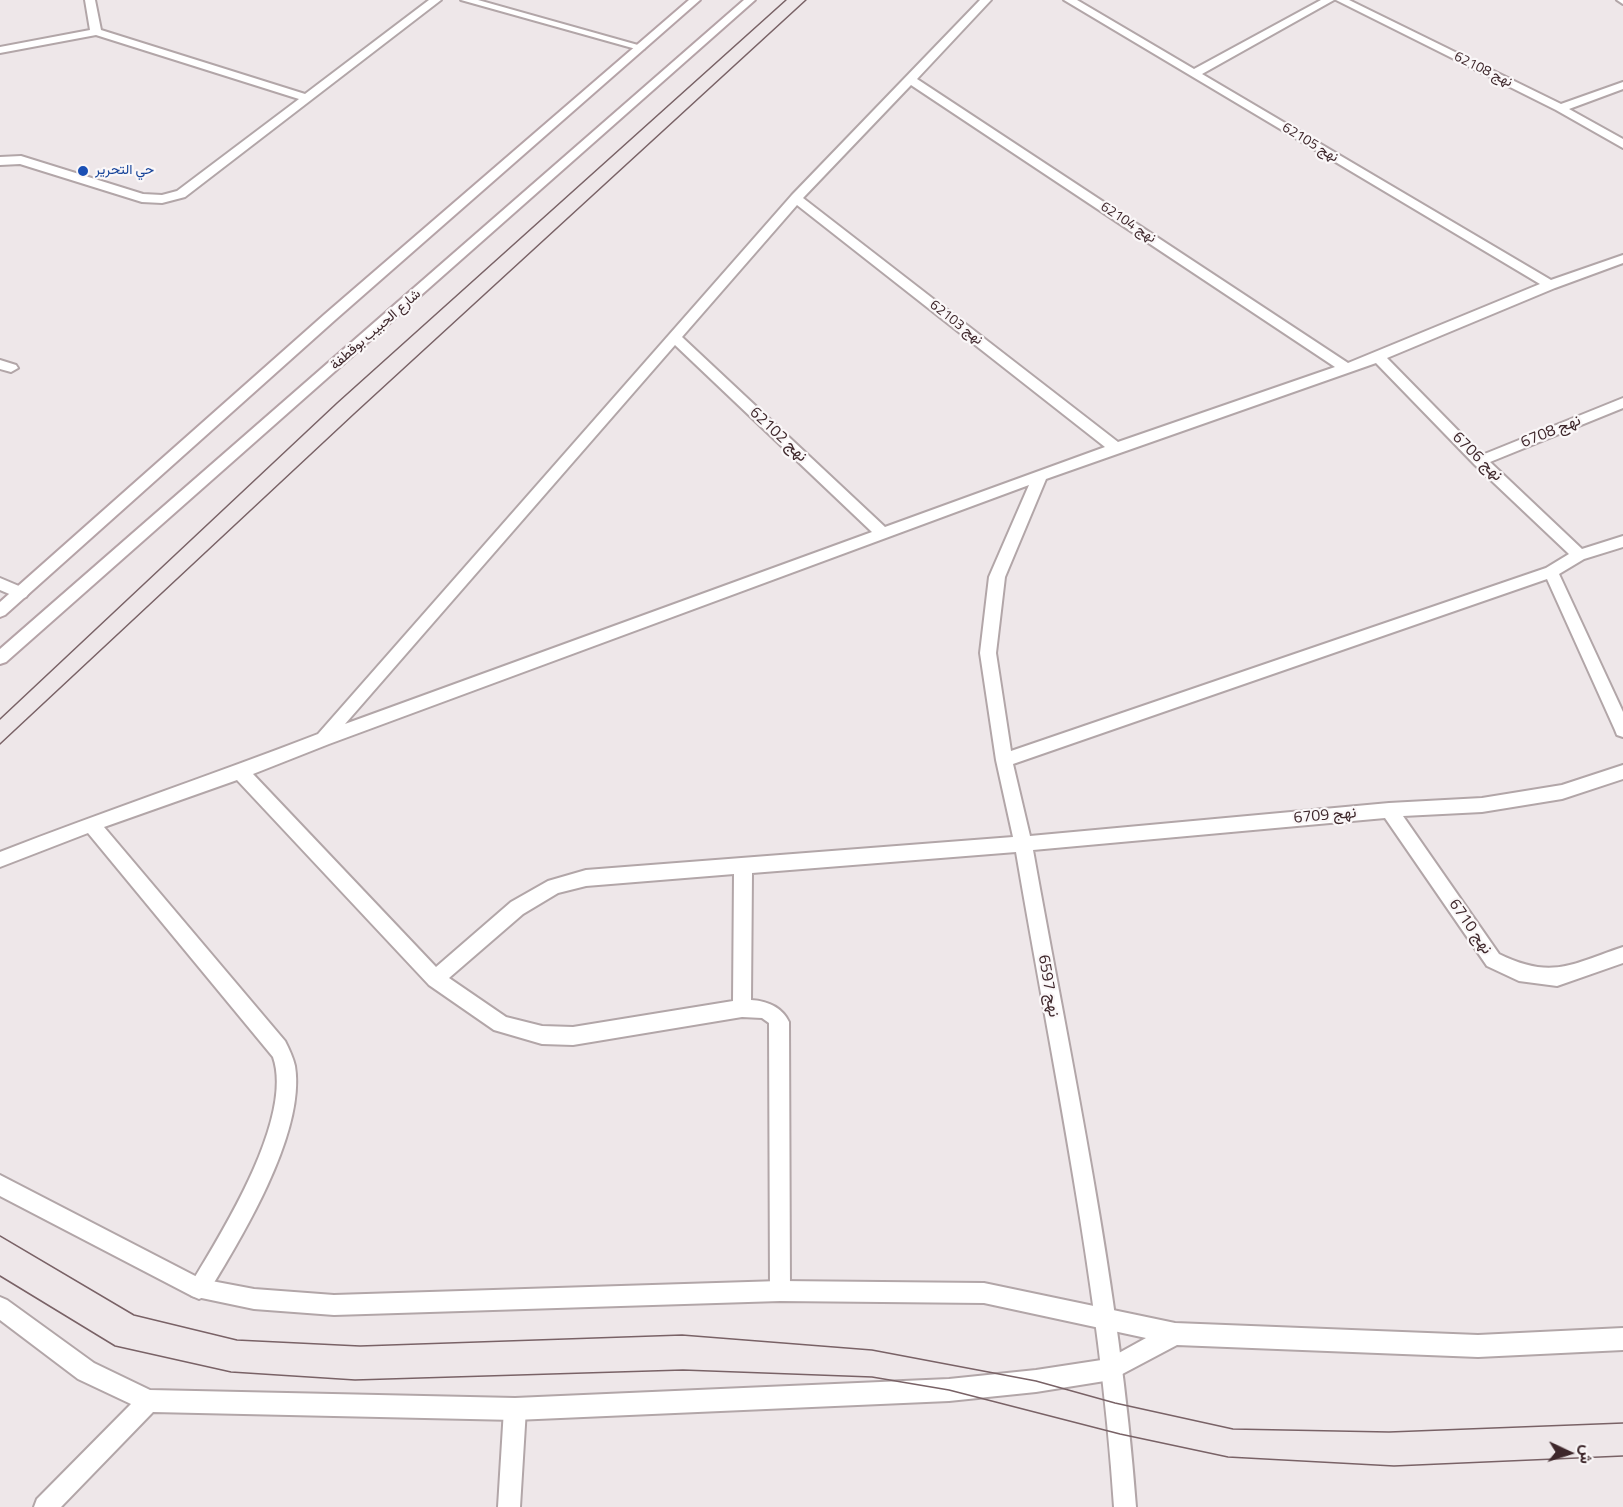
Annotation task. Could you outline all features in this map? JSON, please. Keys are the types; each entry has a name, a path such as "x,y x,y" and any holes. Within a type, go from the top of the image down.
{"street":[{"path":"90,0 96,32"},
{"path":"419,0 433,2"},
{"path":"466,0 640,47"},
{"path":"0,611 321,325 695,0"},
{"name":"شارع الحبيب بوقطفة","path":"0,658 750,0"},
{"path":"322,739 796,198 986,0"},
{"name":"نهج 62105","path":"1069,0 1550,285"},
{"path":"1081,6 1095,0"},
{"path":"1193,74 1329,0"},
{"name":"نهج 62108","path":"1341,0 1560,108 1623,144"},
{"path":"0,161 21,160 142,198 162,199 182,194 433,2"},
{"path":"0,50 96,32 307,98"},
{"name":"نهج 62104","path":"910,79 1346,368"},
{"path":"1560,108 1623,85"},
{"name":"نهج 62103","path":"796,198 1116,448"},
{"path":"0,860 882,533 1377,357 1550,285 1623,259"},
{"name":"نهج 62102","path":"674,337 882,533"},
{"name":"نهج 6706","path":"1377,357 1579,555"},
{"name":"نهج 6708","path":"1480,460 1623,403"},
{"name":"نهج 6597","path":"1041,475 997,577 988,653 1004,760 1023,844 1106,1317 1120,1434 1125,1507"},
{"path":"1004,760 1551,572 1579,555 1623,541"},
{"path":"1551,572 1623,730"},
{"path":"0,584 21,592"},
{"path":"240,772 435,979 501,1024 542,1035 573,1036 742,1008 763,1008 773,1013 780,1022 780,1291"},
{"name":"نهج 6709","path":"435,979 517,908 554,886 586,878 1023,844 1389,810 1482,805 1562,792 1623,772"},
{"name":"نهج 6710","path":"1389,810 1493,960 1520,973 1557,978 1623,955"},
{"path":"92,824 278,1047 286,1060 288,1074 281,1115 267,1166 241,1220 199,1289"},
{"path":"742,1008 743,865"},
{"path":"0,1185 199,1289 254,1299 334,1305 780,1291 984,1293 1106,1317 1174,1334 1478,1346 1623,1338"},
{"path":"0,1307 86,1371 149,1401 516,1409 949,1390 1036,1381 1111,1369 1174,1334"},
{"path":"45,1507 149,1401"},
{"path":"509,1507 516,1409"}],"tram line":[{"path":"0,719 337,403 786,0"},
{"path":"0,744 354,414 806,0"},
{"path":"0,1236 134,1315 237,1340 360,1346 682,1335 872,1350 1036,1381 1115,1403 1233,1429 1389,1432 1623,1423"},
{"path":"0,1276 115,1346 231,1372 355,1380 683,1370 872,1377 949,1390 1120,1434 1228,1457 1394,1466 1623,1456"}],"place":[{"name":"حي التحرير","path":"83,171"}]}
